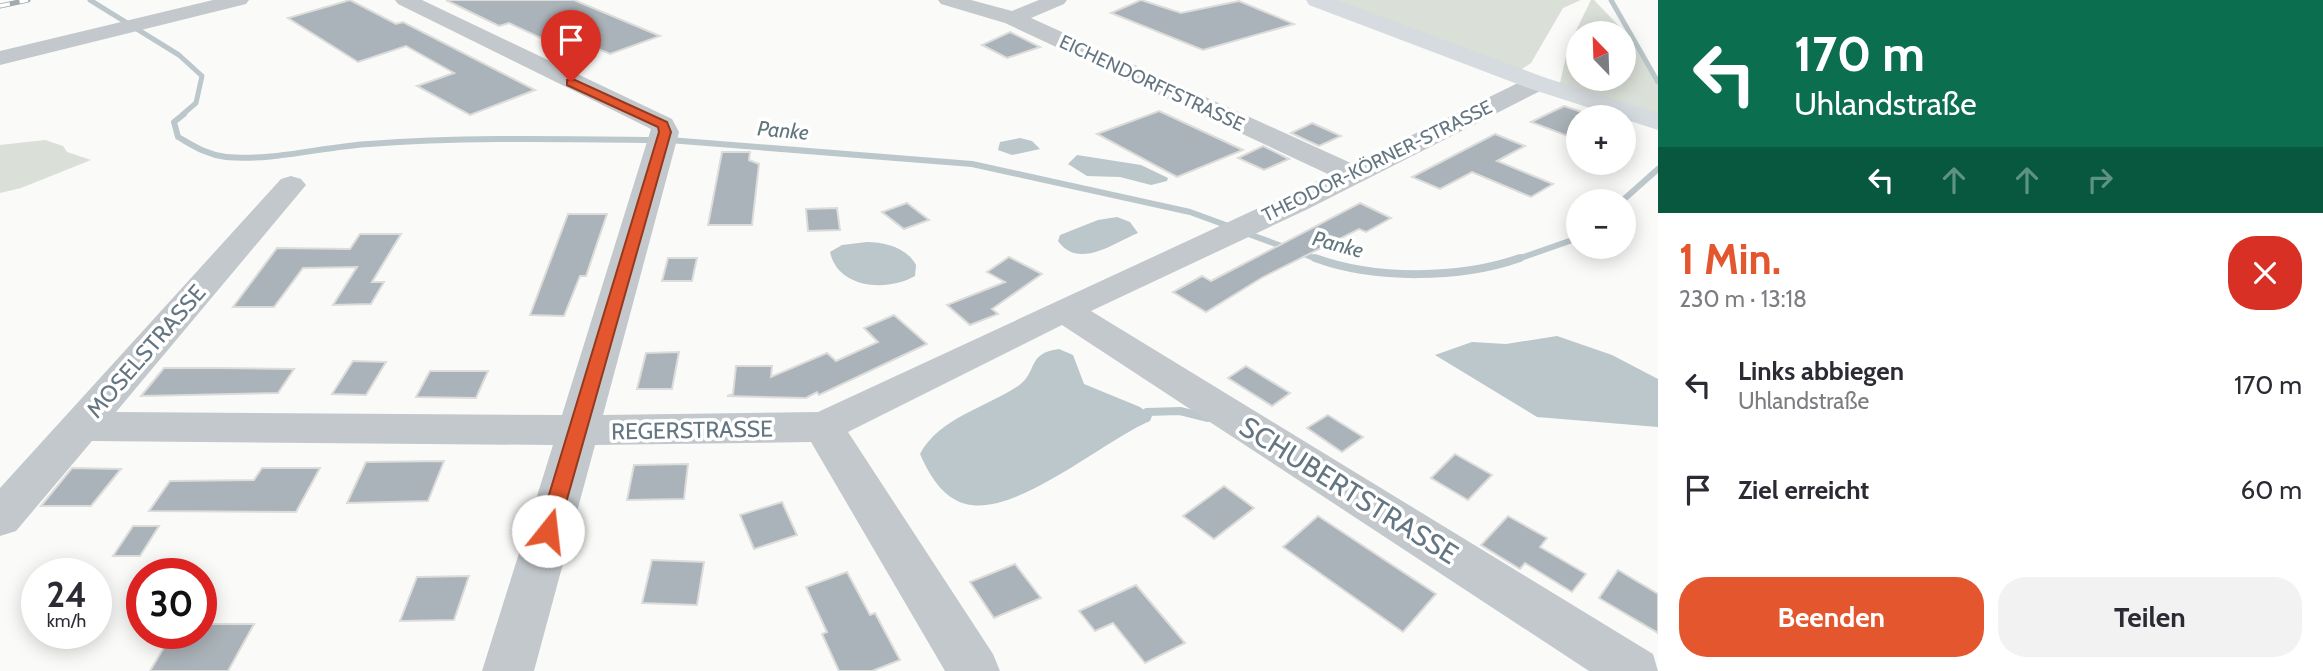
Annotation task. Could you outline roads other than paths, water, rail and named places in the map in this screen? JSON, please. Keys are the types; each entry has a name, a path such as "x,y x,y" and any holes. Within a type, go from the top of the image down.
{"main road":[{"path":"1317,0 1536,83 1658,122"}],"street":[{"path":"0,58 239,0"},
{"path":"405,0 663,135 508,671"},
{"name":"EICHENDORFFSTRASSE","path":"948,0 1013,18 1352,174"},
{"path":"1013,18 1056,0"},
{"name":"THEODOR-KÖRNER-STRASSE","path":"1234,231 1297,203 1536,83"},
{"name":"MOSELSTRASSE","path":"0,518 291,185"},
{"name":"REGERSTRASSE","path":"81,426 576,430 823,426 1234,231"},
{"name":"SCHUBERTSTRASSE","path":"1064,310 1634,671"},
{"path":"823,426 974,671"}],"waterway":[{"name":"Panke","path":"90,0 179,55 202,76 196,103 182,115"},
{"name":"Panke","path":"1611,0 1658,82"},
{"name":"Panke","path":"184,114 174,122 178,137 219,156 244,158 351,146 441,140 656,140"},
{"name":"Panke","path":"669,140 972,164 1190,212 1231,227"},
{"name":"Panke","path":"1636,189 1658,169"},
{"name":"Panke","path":"1243,232 1287,248"},
{"name":"Panke","path":"1515,260 1566,242"},
{"name":"Panke","path":"1299,252 1319,260"},
{"name":"Panke","path":"1315,258 1364,270 1418,274 1471,270 1520,258"},
{"path":"1147,412 1180,411 1208,418"}],"railway":[{"path":"0,6 28,0"}]}
